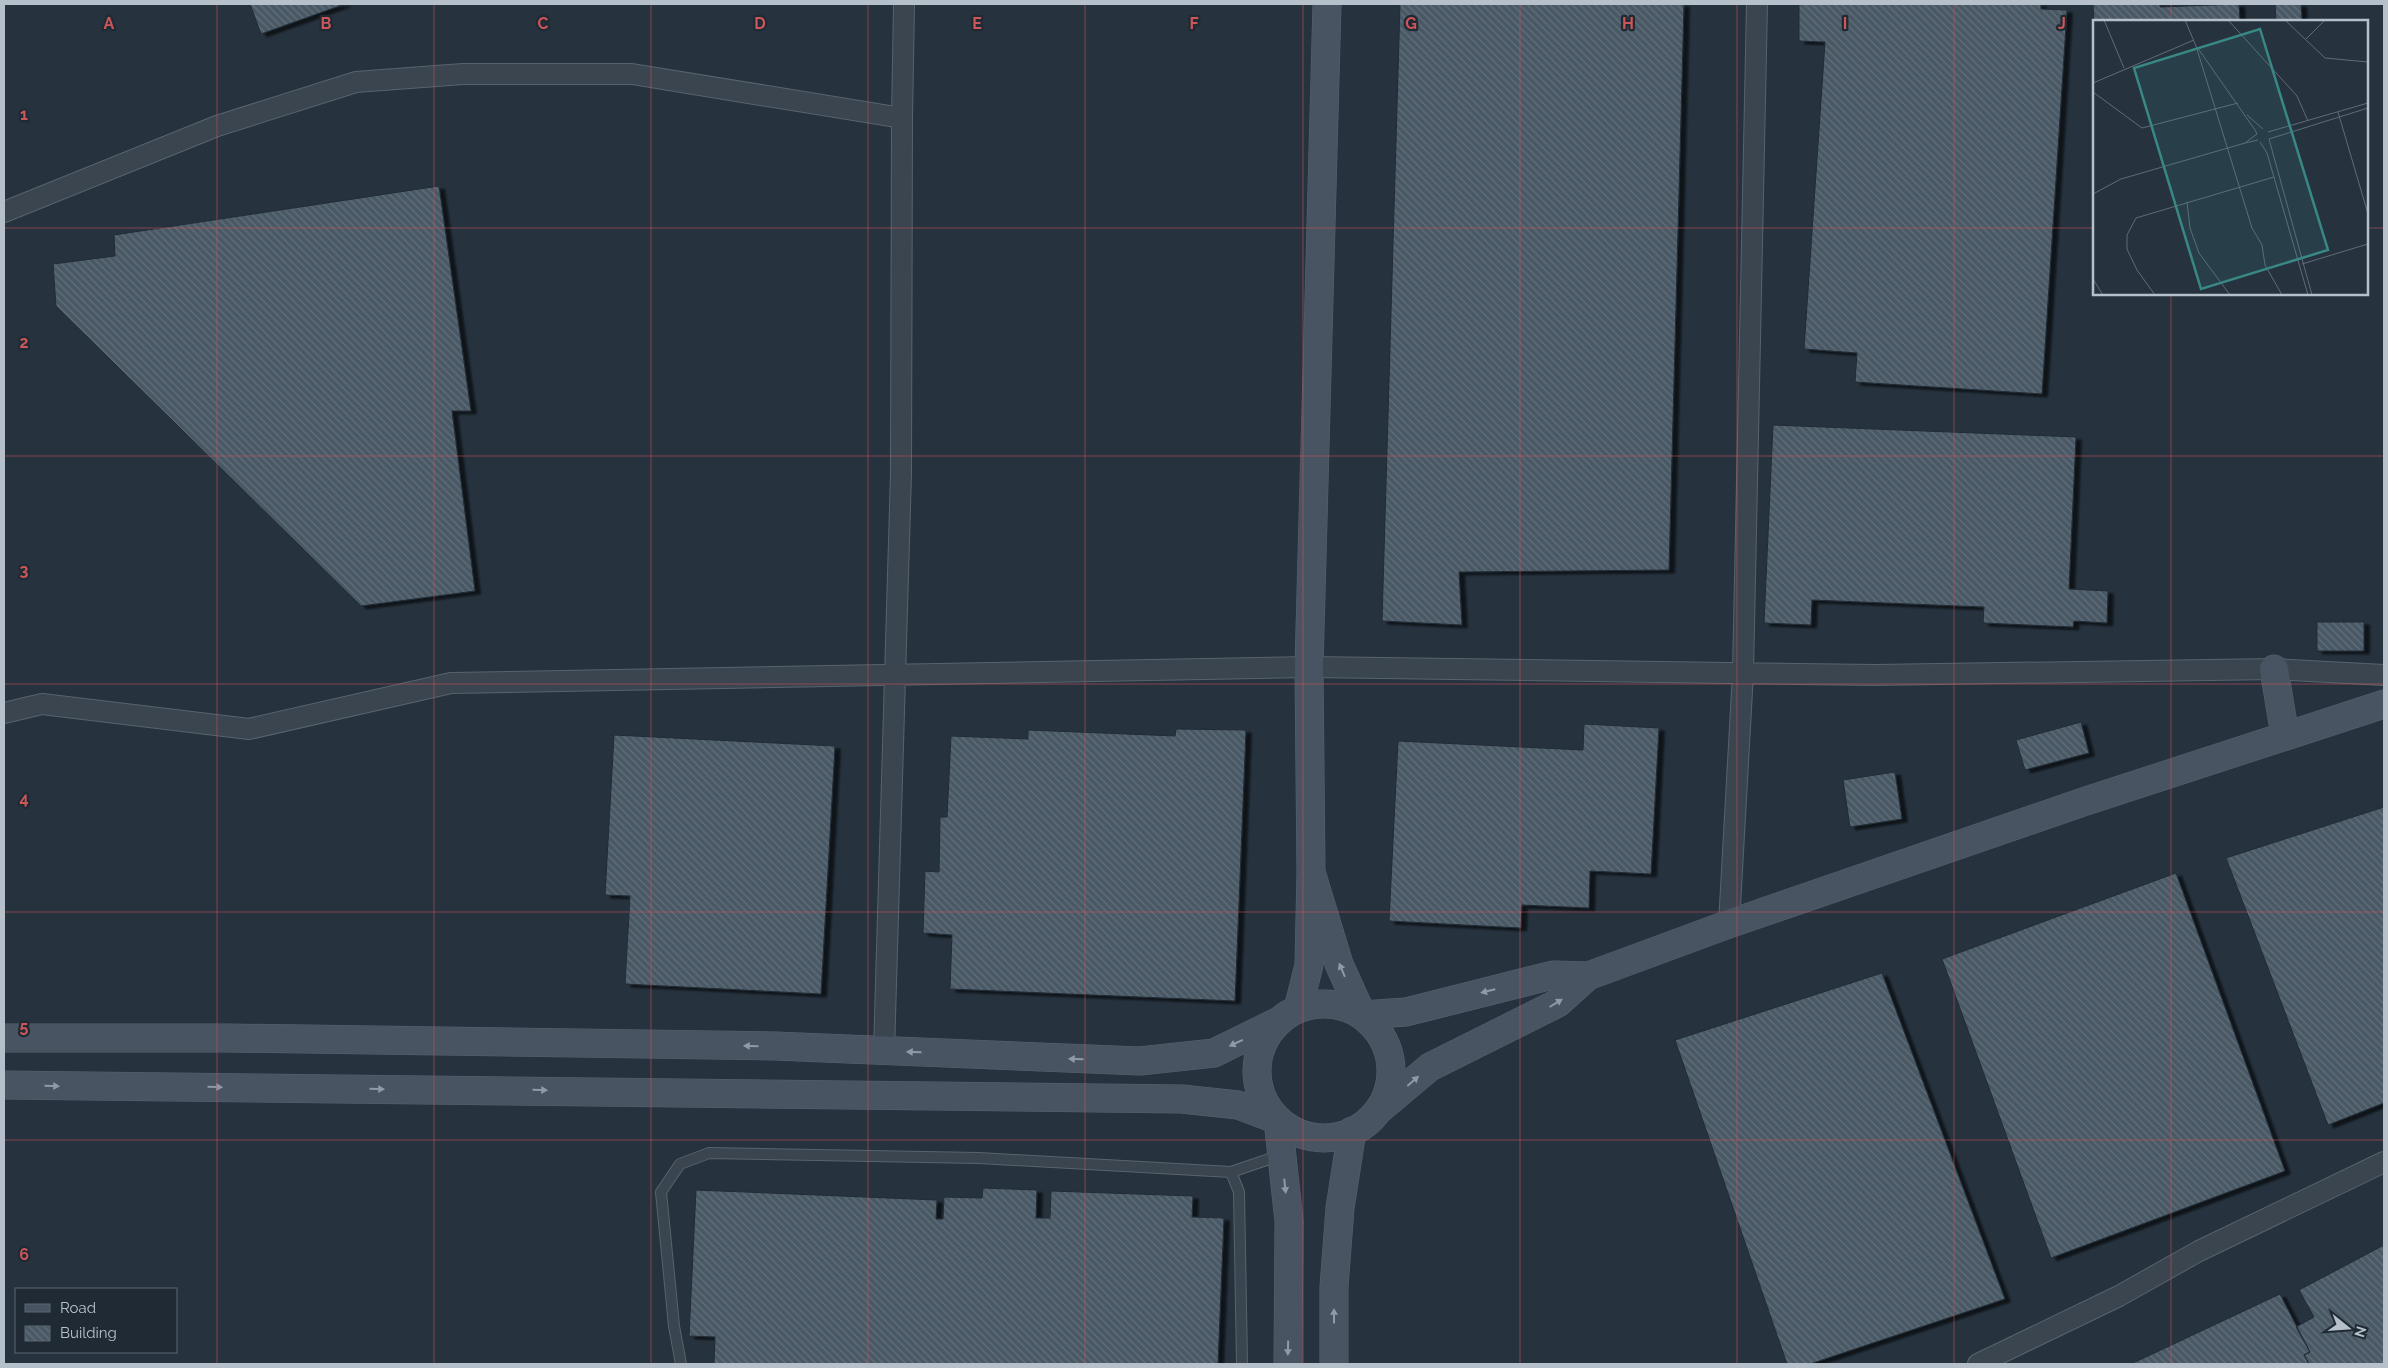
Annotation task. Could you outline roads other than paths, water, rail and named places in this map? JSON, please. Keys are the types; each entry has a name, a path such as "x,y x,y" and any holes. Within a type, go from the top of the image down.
{"street":[{"path":"884,1051 901,473 904,4"},
{"path":"1288,1364 1289,1221 1278,1120 1265,1102 1258,1082 1258,1059 1266,1038 1289,1015 1309,965 1311,872 1309,667 1327,4"},
{"path":"1729,924 1743,673 1757,4"},
{"path":"4,212 217,126 356,82 464,74 632,74 902,118"},
{"path":"4,713 42,704 249,729 452,683 1309,667 1876,675 2274,670 2384,675"},
{"path":"2274,670 2284,736"},
{"path":"4,1085 1182,1099 1238,1105 1278,1120 1297,1132 1318,1138 1340,1136 1360,1128 1430,1067 1558,1003 1588,976 1729,924 2086,801 2384,704"},
{"path":"1311,872 1339,964 1362,1015 1377,1030 1388,1050 1391,1072 1387,1093 1377,1113"},
{"path":"4,1038 228,1038 775,1046 1140,1061 1214,1053 1289,1015 1319,1004 1342,1006 1362,1015 1406,1012 1553,975 1588,976"},
{"path":"1334,1364 1334,1287 1340,1208 1352,1131"},
{"path":"1978,1364 2119,1296 2199,1252 2384,1162"}],"lane":[{"path":"681,1364 674,1326 661,1192 680,1164 709,1153 979,1158 1232,1172 1282,1155"},
{"path":"1232,1172 1239,1192 1242,1364"}]}
